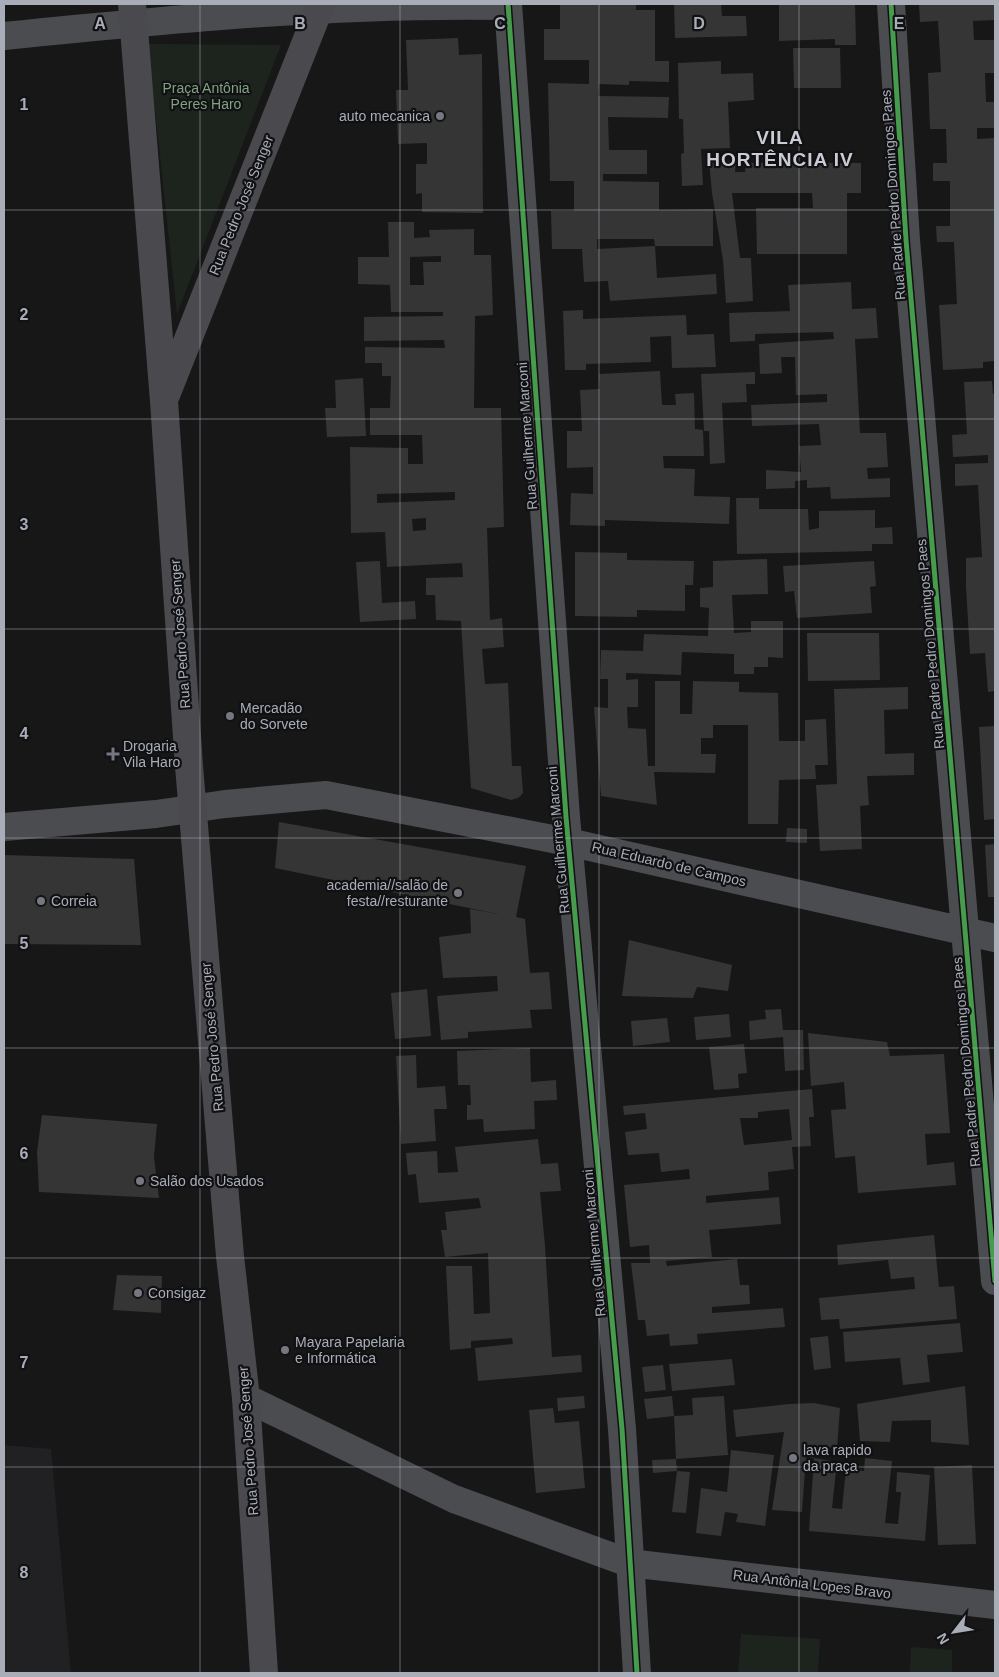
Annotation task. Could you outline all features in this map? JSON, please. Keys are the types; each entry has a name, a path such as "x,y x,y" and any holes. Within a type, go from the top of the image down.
{"main road":[{"name":"Rua Pedro José Senger","path":"164,401 320,6"},
{"name":"Rua Pedro José Senger","path":"133,13 164,401 193,808 230,1256 246,1398 264,1673"}],"street":[{"name":"Rua Padre Pedro Domingos Paes","path":"891,4 906,240 995,1281"},
{"path":"4,36 133,13 320,6 508,5"},
{"name":"Rua Guilherme Marconi","path":"508,5 568,842 622,1429 637,1673"},
{"name":"Rua Eduardo de Campos","path":"4,827 156,814 225,804 326,795 568,842 995,938"},
{"name":"Rua Antônia Lopes Bravo","path":"246,1398 454,1499 629,1563 995,1605"}],"shaded area":[{"path":"4,1445 51,1449 71,1673 4,1673"}],"green space":[{"name":"Praça Antônia Peres Haro","path":"148,44 281,45 177,314"},
{"path":"741,1634 820,1639 818,1673 738,1673"},
{"path":"911,1647 952,1650 952,1673 910,1673"}],"building":[{"path":"560,4 636,4 636,10 655,10 655,61 669,61 669,82 629,81 629,85 599,84 598,96 669,97 668,118 608,117 609,150 647,150 647,174 603,174 603,181 659,182 659,210 713,209 713,246 655,246 657,278 716,274 717,294 610,301 608,281 584,282 582,249 552,249 551,211 574,211 574,181 550,181 548,83 589,84 589,60 544,60 544,29 560,29","holes":["597,239 654,239 655,246 597,249"]},
{"path":"674,4 721,4 722,16 746,16 747,36 675,38"},
{"path":"779,4 855,4 856,45 835,45 835,39 779,41"},
{"path":"919,4 995,4 995,20 973,21 974,40 995,40 995,73 985,73 986,102 995,102 995,128 977,128 977,139 995,138 995,361 983,362 983,368 943,370 939,305 957,304 954,242 937,242 936,226 950,226 950,181 933,181 933,163 947,163 946,129 930,129 928,73 941,72 938,21 920,22"},
{"path":"458,38 459,55 482,54 483,213 422,212 422,193 416,194 416,164 427,164 427,143 398,144 396,90 408,90 406,40"},
{"path":"793,48 840,48 841,88 794,88"},
{"path":"721,61 721,74 753,73 754,100 728,102 730,148 701,149 703,185 682,186 681,154 684,153 683,119 679,119 678,63"},
{"path":"709,161 736,161 735,172 745,172 746,163 861,163 861,193 847,193 847,254 757,254 756,208 813,208 812,193 732,193 740,258 751,258 753,301 726,303 723,260 712,193"},
{"path":"388,222 414,222 414,238 430,237 429,230 474,229 474,255 491,255 493,315 475,316 474,408 501,408 504,527 487,528 490,620 502,618 504,647 482,649 485,684 508,683 512,766 521,766 523,793 518,798 511,800 471,788 461,621 436,620 435,595 426,595 426,578 463,577 462,563 387,567 385,532 351,533 350,447 408,448 408,464 423,464 422,435 370,435 370,408 390,408 391,376 382,376 382,363 365,363 365,347 445,348 444,340 364,341 364,317 443,316 443,312 391,312 390,285 358,284 358,257 389,257","holes":["441,256 441,262 423,262 424,285 410,285 410,257","455,492 455,500 377,503 377,494","426,518 426,530 413,531 412,519"]},
{"path":"851,282 852,309 876,308 878,338 855,339 860,433 886,433 888,467 867,468 868,479 890,478 890,497 831,499 830,487 807,488 807,480 795,481 795,488 766,489 766,470 801,472 799,446 821,445 819,424 752,426 751,405 827,402 827,394 796,395 795,357 781,357 782,373 760,374 759,344 834,339 833,332 755,334 755,341 730,342 729,313 790,311 788,285"},
{"path":"583,310 583,319 686,315 687,335 714,334 716,367 672,368 671,336 650,337 651,362 586,364 586,370 565,370 563,311"},
{"path":"660,371 662,405 676,405 675,394 694,393 695,429 703,430 704,456 663,456 664,468 695,469 694,496 730,497 729,524 605,520 605,526 570,525 571,493 593,494 593,467 567,468 567,431 582,431 580,390 600,389 599,374"},
{"path":"755,372 755,384 746,384 747,402 722,403 725,463 710,464 709,431 704,431 701,374"},
{"path":"363,378 366,436 327,437 325,408 336,408 335,380"},
{"path":"992,381 993,394 995,394 995,691 988,692 985,653 970,654 966,587 966,558 982,557 978,485 955,486 955,464 988,463 988,455 953,457 952,435 967,434 964,382"},
{"path":"736,498 759,498 759,509 808,509 809,530 819,528 819,511 875,510 875,528 892,527 893,544 872,544 872,551 737,554"},
{"path":"575,552 627,553 627,560 694,561 693,585 685,585 685,611 637,610 637,617 575,616"},
{"path":"767,559 768,594 732,595 734,633 751,632 751,621 783,621 783,658 768,657 768,667 754,667 754,674 734,674 734,654 682,652 681,675 626,673 626,680 638,679 638,707 627,707 628,728 646,729 648,766 655,766 655,681 680,681 680,714 692,714 693,681 739,682 739,692 778,693 779,741 805,741 805,720 826,719 828,765 815,765 816,779 779,780 778,824 748,824 748,725 713,725 713,738 701,738 701,754 716,754 715,773 654,772 657,805 601,796 594,707 608,708 608,679 600,679 601,650 643,651 644,634 708,636 709,608 700,607 700,588 713,587 713,561"},
{"path":"380,561 382,603 415,601 416,619 360,622 356,562"},
{"path":"874,561 876,586 870,587 872,613 797,618 794,591 785,592 783,566"},
{"path":"807,633 879,633 880,680 808,681"},
{"path":"908,687 908,709 884,710 885,754 914,753 914,775 867,776 869,805 860,806 862,849 820,851 816,785 837,784 834,689"},
{"path":"995,726 995,819 984,820 979,727"},
{"path":"279,822 526,866 516,917 525,919 530,973 549,972 552,1009 530,1010 532,1028 468,1032 468,1038 441,1040 437,996 498,991 497,976 443,978 439,937 471,933 470,909 498,914 275,868"},
{"path":"787,828 807,829 807,843 786,842"},
{"path":"995,844 995,897 988,897 985,845"},
{"path":"4,855 134,859 141,945 4,944"},
{"path":"629,940 732,965 728,991 697,987 693,998 622,996"},
{"path":"427,989 431,1036 395,1039 391,993"},
{"path":"781,1009 783,1030 803,1030 804,1070 785,1071 783,1037 750,1040 749,1021 766,1019 765,1010"},
{"path":"729,1014 731,1037 696,1040 694,1017"},
{"path":"667,1018 670,1042 633,1046 631,1021"},
{"path":"808,1033 887,1042 890,1056 944,1054 950,1133 925,1134 927,1165 954,1162 956,1185 858,1193 855,1156 835,1158 831,1110 846,1109 844,1082 811,1086"},
{"path":"744,1044 747,1073 738,1074 739,1088 714,1090 709,1047"},
{"path":"530,1048 531,1082 556,1080 557,1100 534,1101 535,1129 484,1132 483,1119 467,1120 467,1105 471,1105 470,1085 458,1085 457,1051"},
{"path":"416,1055 417,1088 445,1086 447,1109 434,1109 436,1141 401,1144 396,1056"},
{"path":"812,1089 814,1117 809,1117 811,1146 792,1147 794,1169 768,1172 769,1190 706,1196 706,1203 779,1197 781,1224 709,1230 712,1257 666,1261 667,1266 737,1259 740,1285 749,1285 750,1304 712,1307 712,1313 783,1308 785,1327 697,1334 698,1344 670,1346 669,1334 647,1336 645,1320 638,1320 631,1263 650,1263 649,1245 630,1247 624,1185 690,1179 689,1169 661,1172 659,1153 628,1155 625,1132 647,1129 645,1113 624,1115 623,1106","holes":["789,1109 792,1140 744,1145 740,1118 758,1118 758,1112"]},
{"path":"42,1115 157,1124 154,1157 159,1198 39,1192 37,1152"},
{"path":"538,1139 541,1164 558,1163 561,1191 540,1192 552,1357 581,1355 582,1372 478,1381 475,1348 513,1344 512,1338 471,1341 471,1348 450,1350 446,1266 472,1266 474,1314 490,1313 488,1253 445,1257 441,1230 447,1230 445,1212 481,1208 479,1198 419,1203 416,1174 408,1175 406,1153 437,1151 438,1173 458,1172 455,1147"},
{"path":"934,1235 939,1287 954,1286 957,1319 840,1329 839,1319 821,1320 819,1298 915,1289 914,1277 891,1279 888,1260 838,1265 837,1245"},
{"name":"Consigaz","path":"117,1275 162,1276 161,1313 113,1310"},
{"path":"960,1323 963,1352 927,1355 930,1382 903,1385 900,1358 845,1362 843,1332"},
{"path":"828,1336 831,1368 814,1370 810,1338"},
{"path":"732,1359 735,1385 672,1391 669,1364"},
{"path":"663,1365 666,1390 645,1392 642,1367"},
{"path":"965,1386 969,1445 931,1442 931,1420 892,1421 890,1442 860,1441 857,1404"},
{"path":"584,1396 585,1408 558,1411 557,1398"},
{"path":"672,1396 674,1416 647,1419 644,1399"},
{"path":"724,1396 728,1455 676,1459 674,1416 693,1415 692,1398"},
{"path":"814,1403 840,1408 837,1448 815,1446 814,1458 806,1457 802,1512 772,1510 784,1432 736,1437 733,1410"},
{"path":"553,1408 555,1423 579,1421 585,1488 536,1493 529,1410"},
{"path":"731,1450 774,1455 765,1526 736,1522 738,1514 725,1512 721,1536 696,1533 701,1488 727,1492"},
{"path":"814,1458 837,1462 832,1508 842,1509 846,1469 864,1471 865,1458 892,1461 885,1523 898,1524 901,1492 896,1492 897,1472 930,1475 925,1541 809,1531"},
{"path":"676,1459 677,1471 653,1473 652,1460"},
{"path":"972,1465 976,1544 938,1545 934,1467"},
{"path":"677,1471 690,1472 686,1513 672,1512"}],"cycle path":[{"path":"508,4 566,817 622,1429 637,1673"},
{"path":"891,4 906,240 995,1281"}],"place":[{"name":"auto mecanica","path":"440,116"},
{"name":"Mercadão do Sorvete","path":"230,716"},
{"name":"Drogaria Vila Haro","path":"113,754"},
{"name":"academia//salão de festa//resturante","path":"458,893"},
{"name":"Correia","path":"41,901"},
{"name":"Salão dos Usados","path":"140,1181"},
{"name":"Consigaz","path":"138,1293"},
{"name":"Mayara Papelaria e Informática","path":"285,1350"},
{"name":"lava rapido da praça","path":"793,1458"}],"district":[{"name":"VILA HORTÊNCIA IV","path":"780,148"}]}
